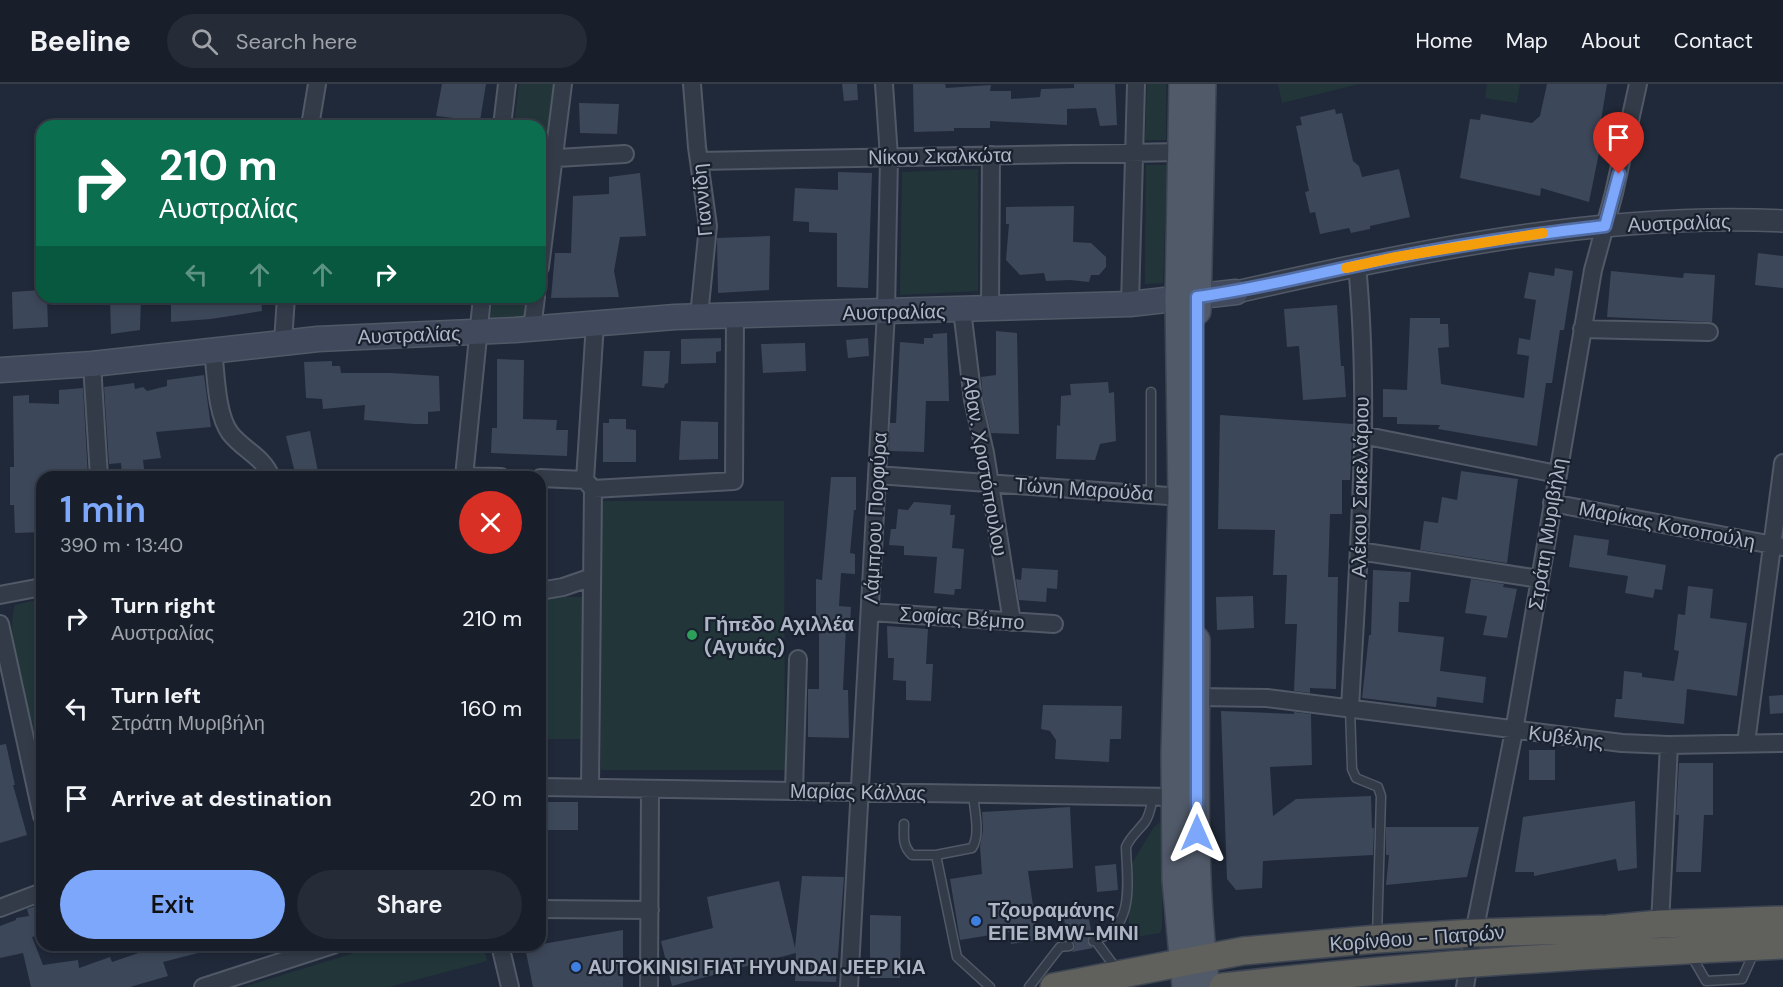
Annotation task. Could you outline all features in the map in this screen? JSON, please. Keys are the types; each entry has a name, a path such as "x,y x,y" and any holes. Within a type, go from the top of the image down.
{"highway":[{"name":"Κορίνθου - Πατρών","path":"1054,987 1120,973 1190,968 1243,951 1474,933 1783,920"},
{"name":"Κορίνθου - Πατρών","path":"1223,987 1369,975 1467,975 1688,950 1770,945"}],"main road":[{"path":"1184,84 1181,152 1188,298 1198,878 1190,968"},
{"path":"1202,84 1188,298 1182,497 1164,797 1190,968 1206,987"},
{"name":"Αυστραλίας","path":"0,370 92,364 283,342 532,329 699,316 1130,304 1236,292"}],"street":[{"path":"311,120 317,84"},
{"path":"502,120 507,84"},
{"path":"546,174 547,159 563,84"},
{"name":"Γιαννίδη","path":"692,84 708,226 699,316"},
{"name":"Λάμπρου Πορφύρα","path":"849,987 886,312 889,157 884,84"},
{"path":"1130,304 1136,84"},
{"name":"Στράτη Μυριβήλη","path":"1467,975 1514,730 1582,329 1596,258 1638,84"},
{"name":"Νίκου Σκαλκώτα","path":"699,160 1181,152"},
{"path":"547,159 625,154"},
{"path":"990,309 991,155"},
{"name":"Αυστραλίας","path":"1236,292 1357,265 1482,242 1605,226 1693,221 1783,221"},
{"name":"Αλέκου Σακελλάριου","path":"1350,708 1359,551 1362,435 1362,363 1357,265"},
{"path":"283,342 286,303"},
{"path":"464,471 481,303"},
{"path":"532,329 535,303"},
{"name":"Αθαν. Χριστόπουλου","path":"962,310 973,400 990,482 1012,622"},
{"path":"546,479 589,484 734,481 735,316"},
{"path":"590,788 592,577 589,484 595,323"},
{"path":"1582,329 1708,332"},
{"path":"213,350 221,406 227,427 262,461 268,471"},
{"path":"92,364 99,471"},
{"path":"1362,435 1557,474"},
{"path":"1746,743 1778,546 1783,463"},
{"name":"Τώνη Μαρούδα","path":"877,476 1182,497"},
{"name":"Μαρίκας Κοτοπούλη","path":"1552,503 1778,546"},
{"path":"1359,551 1539,579"},
{"path":"546,590 592,577"},
{"path":"0,595 36,588"},
{"name":"Σοφίας Βέμπο","path":"870,612 1054,624"},
{"path":"0,624 36,789"},
{"path":"794,791 798,658"},
{"name":"Κυβέλης","path":"1196,696 1267,698 1604,741 1669,745 1783,742"},
{"path":"1660,924 1669,745"},
{"name":"Μαρίας Κάλλας","path":"546,788 1164,797"},
{"path":"649,987 650,789"},
{"path":"0,908 36,894"},
{"path":"546,909 650,910"},
{"path":"203,987 310,951"},
{"path":"501,951 510,987"}],"lane":[{"path":"1151,392 1151,494"},
{"path":"1350,708 1352,770 1356,778 1378,787 1381,796 1377,939"},
{"path":"904,824 903,842 906,850 912,855 936,855 972,848 975,843 973,794"},
{"path":"1120,973 1094,940 1109,935 1121,921 1127,897 1126,847 1150,812 1164,797"},
{"path":"936,855 957,957 990,987"},
{"path":"1029,987 1060,947 1069,946"}],"green space":[{"path":"519,84 555,84 547,150 546,120 515,120"},
{"path":"1147,84 1166,84 1166,140 1145,140"},
{"path":"1278,84 1359,84 1282,103"},
{"path":"1487,84 1520,84 1517,103 1485,98"},
{"path":"1146,165 1167,165 1163,283 1145,284"},
{"path":"978,169 978,291 900,295 902,172"},
{"path":"492,303 527,303 526,318 490,321"},
{"name":"Γήπεδο Αχιλλέα (Αγυιάς)","path":"600,501 784,501 785,770 601,770"},
{"path":"546,597 585,597 583,739 546,739"},
{"path":"36,600 36,743 16,661 12,620 15,605"},
{"path":"1163,820 1162,928 1160,933 1128,938 1131,865 1154,827"},
{"path":"360,951 485,951 487,961 389,987 243,987"}],"building":[{"path":"442,84 486,84 480,120 436,116"},
{"path":"842,84 857,84 858,100 844,101"},
{"path":"913,84 945,84 946,88 991,85 990,91 1011,91 1011,99 1040,97 1041,89 1074,88 1074,84 1115,84 1117,125 1100,126 1096,108 1067,109 1067,125 990,121 990,128 954,128 954,131 914,132"},
{"path":"1547,84 1607,84 1600,126 1594,144 1600,148 1589,202 1541,188 1540,196 1460,178 1470,119 1480,120 1481,114 1532,123 1540,116"},
{"path":"579,103 619,104 617,134 580,133"},
{"path":"1335,109 1336,114 1342,113 1353,161 1359,166 1362,177 1399,169 1410,217 1351,233 1349,228 1320,234 1315,212 1310,213 1305,192 1309,191 1296,126 1302,125 1300,117"},
{"path":"838,172 872,173 868,288 837,287 837,233 809,232 809,222 793,221 795,188 838,190"},
{"path":"640,173 646,236 620,237 614,271 619,297 551,298 555,253 571,253 573,196 609,194 609,177"},
{"path":"1074,206 1073,242 1091,243 1106,257 1106,267 1099,275 1091,275 1089,282 1046,281 1044,273 1020,275 1006,260 1009,224 1006,224 1006,207"},
{"path":"770,236 769,290 718,293 717,238"},
{"path":"1758,253 1783,256 1783,288 1755,285"},
{"path":"1555,268 1573,271 1564,330 1560,330 1552,383 1546,383 1537,446 1438,429 1440,425 1397,424 1397,417 1383,417 1383,389 1407,390 1410,318 1440,318 1440,324 1448,324 1449,347 1438,348 1441,384 1524,398 1529,356 1517,354 1519,338 1530,340 1536,300 1524,298 1529,272 1554,276"},
{"path":"1611,271 1683,278 1684,273 1715,275 1712,322 1607,317"},
{"path":"36,290 36,303 47,303 48,327 13,329 12,292"},
{"path":"110,303 141,303 140,330 111,334"},
{"path":"171,303 261,303 262,311 211,319 171,322"},
{"path":"1337,305 1341,366 1344,366 1346,397 1303,400 1299,346 1287,347 1284,309"},
{"path":"996,331 1017,333 1019,434 991,433 983,398 981,377 996,375"},
{"path":"947,333 949,401 926,401 924,452 889,451 890,423 896,423 900,342 924,344 924,338 933,338 933,334"},
{"path":"721,338 721,351 716,352 716,363 681,364 681,339"},
{"path":"868,338 869,356 848,358 846,340"},
{"path":"805,343 806,371 763,373 761,344"},
{"path":"644,351 670,351 668,383 664,388 642,386"},
{"path":"497,359 524,360 523,419 557,420 556,430 568,430 567,456 491,453 492,428 497,428"},
{"path":"332,361 332,366 340,366 341,373 439,376 440,411 428,412 428,424 414,424 364,420 365,405 323,409 322,399 306,398 304,362"},
{"path":"204,375 211,427 156,432 161,458 143,460 144,471 122,471 121,463 109,464 104,387 134,383 135,389 143,387 147,391 167,386 167,380"},
{"path":"1108,382 1109,393 1114,392 1116,441 1100,444 1095,460 1056,459 1061,396 1071,395 1070,384"},
{"path":"83,388 88,471 36,471 36,532 15,533 14,505 10,505 10,467 14,467 13,396 29,395 29,403 59,404 59,390"},
{"path":"1220,415 1353,424 1350,480 1342,480 1342,514 1330,514 1328,577 1338,577 1336,689 1310,688 1310,693 1294,691 1297,624 1285,624 1287,575 1273,575 1275,530 1218,529"},
{"path":"609,419 626,419 626,429 636,430 636,462 603,462 603,423 609,423"},
{"path":"681,421 718,422 718,459 679,460"},
{"path":"310,431 318,471 295,471 286,436"},
{"path":"1461,471 1518,479 1507,563 1420,550 1424,521 1438,523 1442,497 1457,500"},
{"path":"831,477 856,477 856,510 854,510 850,553 855,554 855,574 841,573 839,606 851,607 850,628 846,627 843,690 848,690 849,738 808,737 808,689 819,689 816,579 822,580"},
{"path":"914,502 951,505 950,515 955,515 952,548 964,549 961,589 955,589 954,595 934,593 937,557 904,555 904,546 889,545 891,529 896,529 898,509 908,510"},
{"path":"1574,535 1609,540 1607,555 1666,565 1662,590 1655,589 1653,598 1625,593 1628,576 1569,567"},
{"path":"1022,568 1058,570 1057,589 1047,588 1046,602 1019,600 1016,579 1021,580"},
{"path":"1373,570 1411,572 1409,602 1399,602 1398,632 1444,637 1440,671 1486,677 1483,703 1437,697 1436,707 1362,698 1369,635 1371,635"},
{"path":"1471,579 1504,584 1503,587 1517,589 1507,638 1483,635 1487,616 1465,613"},
{"path":"1688,586 1713,589 1710,618 1747,623 1737,696 1687,689 1684,724 1614,717 1616,699 1622,699 1624,671 1642,673 1642,677 1674,681 1679,651 1674,650 1678,614 1685,615"},
{"path":"1253,596 1254,628 1217,630 1216,597"},
{"path":"887,626 928,629 926,664 933,664 931,701 906,700 906,681 893,680 894,658 888,658"},
{"path":"1783,695 1783,713 1770,714 1769,696"},
{"path":"1043,705 1122,706 1121,739 1110,739 1109,762 1055,759 1056,740 1050,731 1041,729"},
{"path":"1221,711 1311,714 1312,765 1270,767 1273,816 1296,799 1371,796 1372,828 1374,828 1373,855 1263,861 1262,888 1236,890 1227,879"},
{"path":"6,744 15,785 13,785 27,835 0,843 0,745"},
{"path":"1529,750 1555,750 1555,780 1529,780"},
{"path":"1679,763 1713,763 1713,815 1704,815 1701,872 1676,872"},
{"path":"1635,801 1637,868 1618,871 1616,859 1534,876 1534,872 1515,872 1523,817"},
{"path":"546,802 578,802 578,830 546,830"},
{"path":"1070,807 1073,868 1028,871 1038,940 1011,944 1009,932 960,940 950,879 982,874 980,846 983,830 982,812"},
{"path":"1386,827 1479,827 1467,877 1386,885 1389,855 1386,855"},
{"path":"1116,864 1118,890 1097,892 1095,866"},
{"path":"802,876 844,877 836,982 795,981 796,953 672,986 661,941 713,928 707,897 779,881 795,948"},
{"path":"1086,904 1092,935 1087,941 1093,948 1072,952 1075,945 1072,940 1068,940 1062,908"},
{"path":"36,906 36,936 32,937 43,965 78,960 79,968 110,957 112,962 144,951 206,951 163,962 168,976 130,987 31,987 23,953 0,958 0,926 16,918 29,916 27,909"},
{"path":"870,915 901,916 900,978 870,978"},
{"name":"AUTOKINISI FIAT HYUNDAI JEEP KIA","path":"623,930 623,987 533,987 526,951 546,951 546,943"}],"slow traffic":[{"path":"1346,268 1396,257 1543,233"}],"place":[{"name":"Γήπεδο Αχιλλέα (Αγυιάς)","path":"692,635"},
{"name":"Τζουραμάνης ΕΠΕ BMW-MINI","path":"976,921"},
{"name":"AUTOKINISI FIAT HYUNDAI JEEP KIA","path":"576,967"}],"route":[{"path":"1197,833 1197,297 1236,292 1396,257 1547,232 1605,226 1619,174"}]}
